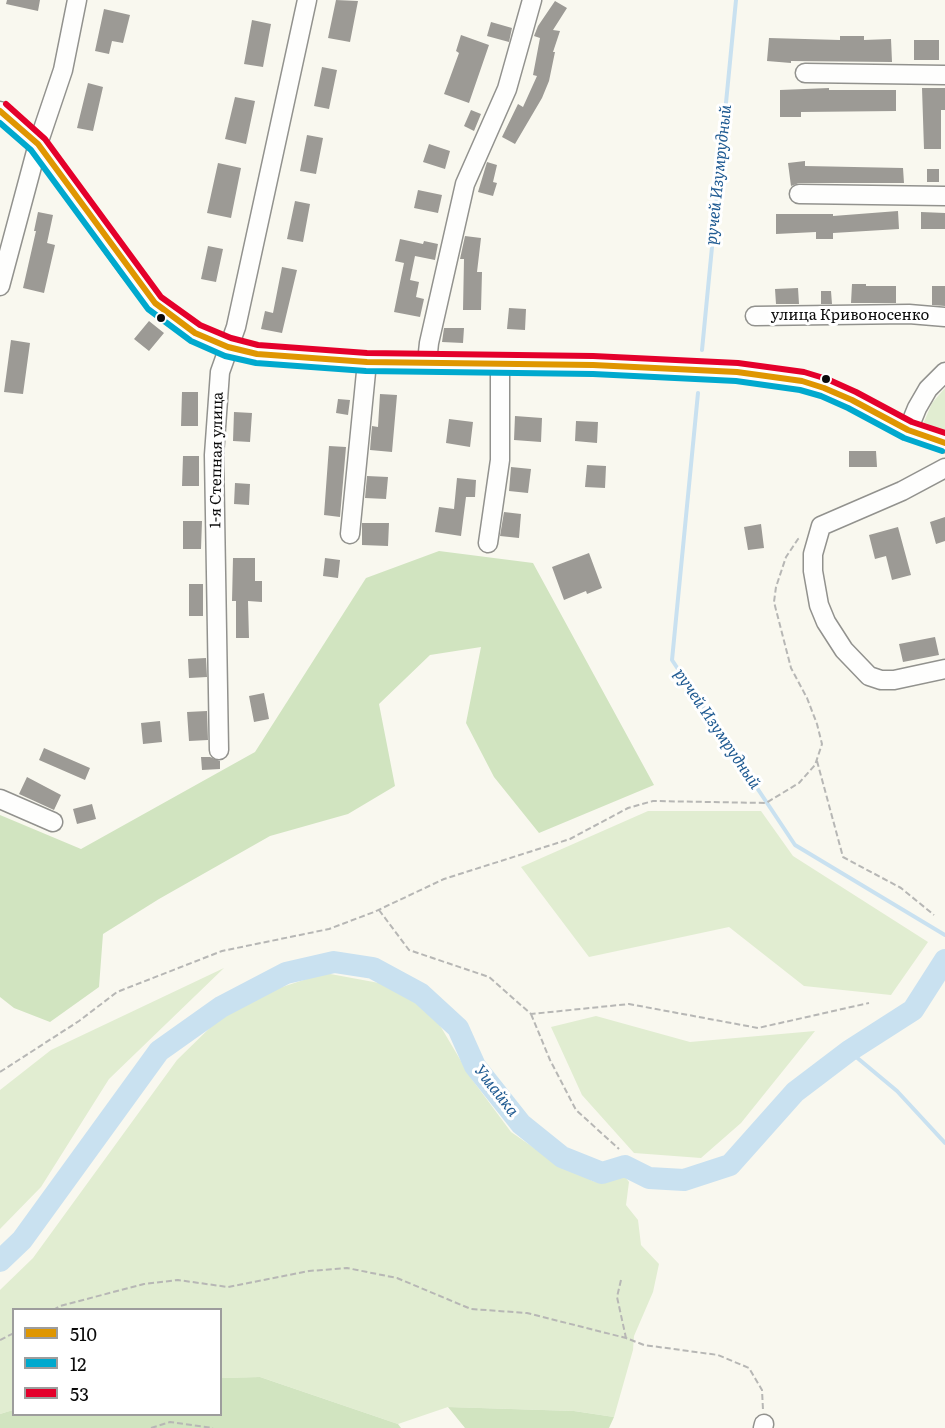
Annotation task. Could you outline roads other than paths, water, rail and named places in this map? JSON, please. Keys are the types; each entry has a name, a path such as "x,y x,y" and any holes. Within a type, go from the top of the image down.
{"street":[{"path":"0,286 39,144 63,70 77,0"},
{"name":"1-я Степная улица","path":"219,750 214,455 220,372 236,327 307,0"},
{"path":"427,362 429,343 465,184 507,88 532,0"},
{"path":"806,73 945,75"},
{"path":"0,111 39,144 155,303 195,333 228,347 257,354 367,362 593,365 725,372 801,381 852,400 908,430 945,443"},
{"path":"799,194 945,196"},
{"name":"улица Кривоносенко","path":"755,316 909,315 945,317"},
{"path":"350,534 367,362"},
{"path":"488,543 500,460 500,364"},
{"path":"908,430 928,389 945,372"},
{"path":"945,468 902,491 821,526 813,554 815,588 826,622 844,650 869,676 881,680 894,680 945,669"},
{"path":"0,799 53,822"}],"waterway":[{"name":"ручей Изумрудный","path":"702,350 736,0"},
{"name":"ручей Изумрудный","path":"698,393 672,660 795,845 945,935"},
{"name":"Ушайка","path":"0,1261 22,1240 159,1051 221,1007 286,973 334,962 373,968 421,994 458,1028 475,1066 521,1124 562,1157 602,1173 625,1166 649,1178 684,1180 730,1165 795,1092 849,1051 913,1010 945,960"},
{"path":"849,1051 897,1091 945,1143"}]}
